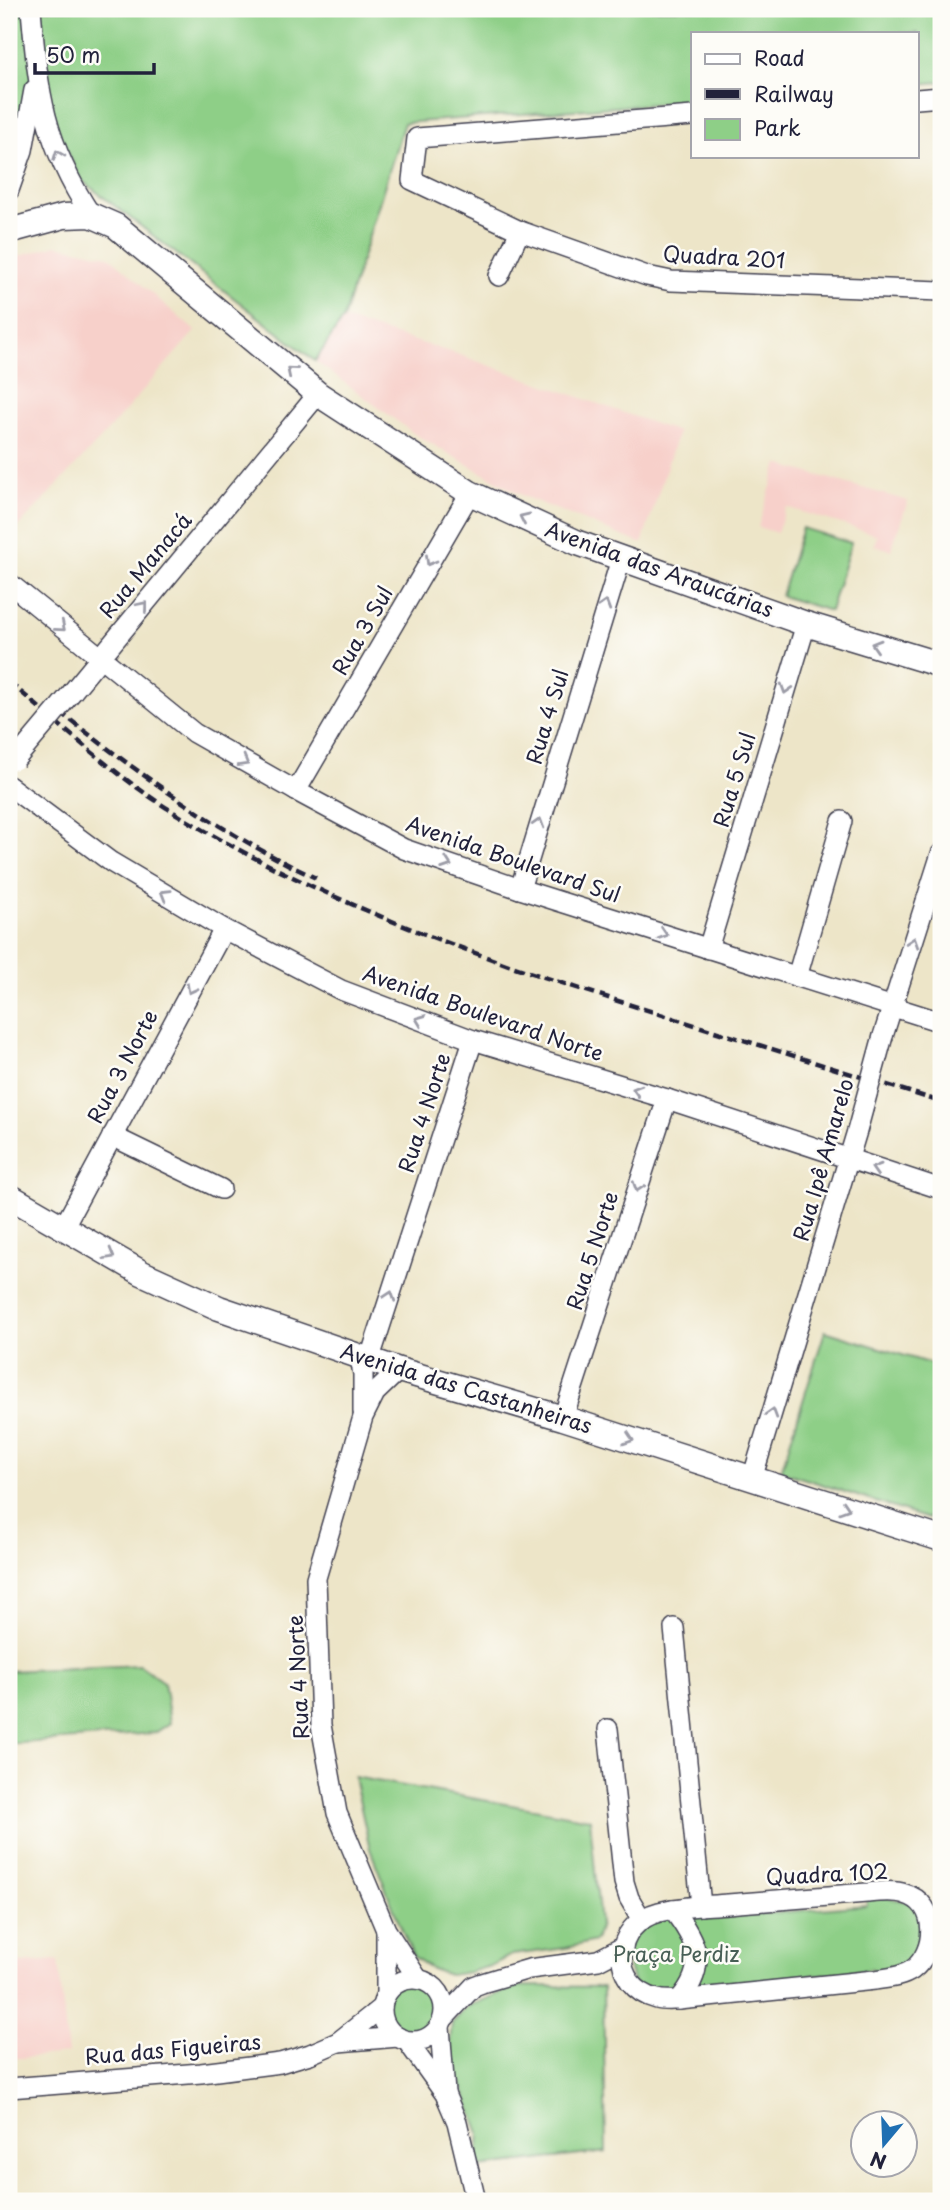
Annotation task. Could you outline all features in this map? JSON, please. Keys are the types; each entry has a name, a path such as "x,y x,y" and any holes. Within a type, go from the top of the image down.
{"main road":[{"path":"9,231 53,218 91,215"},
{"name":"Avenida das Araucárias","path":"91,215 116,226 318,394 470,493 578,543 621,559 806,624 941,665"},
{"name":"Avenida das Castanheiras","path":"9,1196 142,1273 219,1308 399,1370 563,1418 752,1479 940,1533"}],"street":[{"path":"31,9 42,106 56,150 91,215"},
{"path":"9,190 23,150 37,72"},
{"path":"918,99 941,97"},
{"name":"Quadra 201","path":"691,116 417,138 412,180 520,231 647,276 671,281 941,291"},
{"path":"499,276 520,231"},
{"name":"Rua Manacá","path":"12,764 318,394"},
{"name":"Rua 3 Sul","path":"296,791 470,493"},
{"name":"Rua 4 Sul","path":"520,889 621,559"},
{"name":"Avenida Boulevard Sul","path":"9,583 194,733 404,849 520,889 941,1022"},
{"name":"Rua 5 Sul","path":"708,949 806,624"},
{"name":"Avenida Boulevard Norte","path":"9,786 111,862 224,929 341,990 473,1040 667,1099 941,1189"},
{"path":"797,977 842,821"},
{"name":"Rua Ipê Amarelo","path":"752,1479 849,1160 883,1036 941,854"},
{"name":"Rua 3 Norte","path":"63,1228 224,929"},
{"name":"Rua 4 Norte","path":"363,1417 364,1359 473,1040"},
{"name":"Rua 5 Norte","path":"563,1418 667,1099"},
{"path":"112,1136 221,1189"},
{"name":"Rua 4 Norte","path":"399,1370 375,1393 363,1417 317,1578 321,1725 337,1813 386,1930 424,1981"},
{"path":"674,1628 701,1906"},
{"path":"598,1961 622,1968 623,1947 629,1933 642,1920 629,1898 624,1882 608,1729"},
{"name":"Quadra 102","path":"622,1968 635,1988 659,2000 679,2000 900,1976 922,1961 931,1946 931,1922 923,1905 906,1894 873,1892 701,1906 656,1912 642,1920"},
{"path":"672,1909 689,1931 696,1952 696,1972 690,1988 679,2000"},
{"name":"Rua 4 Norte","path":"384,2001 386,1930"},
{"path":"476,2201 457,2122 445,2094 402,2039 384,2023 384,2001 402,1981 474,1986 528,1969 598,1961 623,1947"},
{"path":"424,1981 443,1999 445,2008 442,2022 445,2094"},
{"path":"402,2039 426,2039 474,1986"},
{"name":"Rua das Figueiras","path":"9,2088 281,2063 338,2042 384,2001"},
{"name":"Rua das Figueiras","path":"338,2042 402,2039"}],"shaded area":[{"path":"57,245 109,256 195,331 104,435 9,537 9,259"},
{"path":"343,319 457,354 678,432 642,544 523,496 416,435 315,361"},
{"path":"778,464 908,501 891,550 874,545 877,535 786,507 777,533 758,527"},
{"path":"58,1960 68,2054 9,2059 9,1964"}],"green space":[{"path":"9,9 941,9 941,82 918,84 918,32 691,32 691,101 404,123 343,319 315,361 80,179 55,125 9,132"},
{"path":"802,528 851,543 830,611 781,596"},
{"path":"825,1331 941,1367 941,1478 928,1519 781,1471"},
{"path":"140,1665 164,1682 170,1723 155,1733 9,1744 9,1671"},
{"path":"354,1777 590,1819 600,1924 595,1941 512,1955 470,1972 449,1975 432,1969 413,1956 402,1930 370,1849"},
{"name":"Praça Perdiz","path":"867,1893 923,1905 922,1961 875,1980 873,1969 718,1985 719,1996 635,1988 623,1947 642,1920 711,1906 712,1918 867,1905"},
{"path":"407,1980 419,1980 438,1993 443,2010 441,2022 430,2035 419,2040 407,2040 388,2027 383,2016 383,2004 396,1985"},
{"path":"519,1986 603,1987 606,2152 477,2167 480,2133 449,2053 452,2023 468,2006"}],"railway":[{"path":"9,682 110,767 153,799 233,846 352,904 537,975 941,1102"},
{"path":"59,711 120,758 215,823 316,878"}]}
